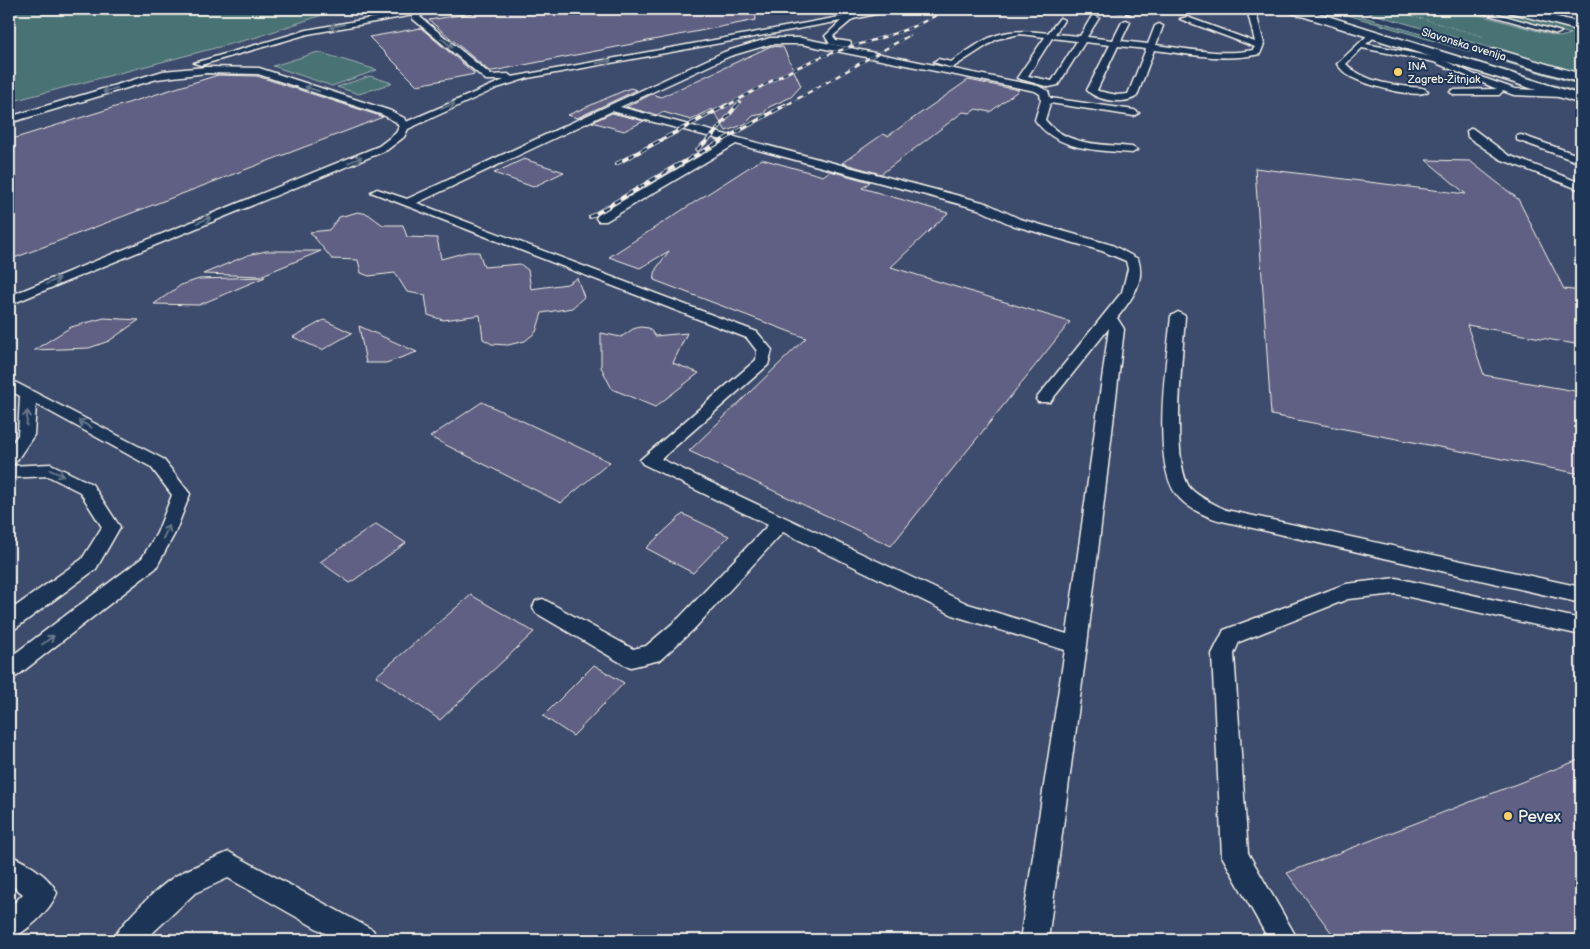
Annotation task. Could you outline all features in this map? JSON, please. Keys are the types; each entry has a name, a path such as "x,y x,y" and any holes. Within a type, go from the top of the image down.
{"main road":[{"path":"1293,9 1367,39 1581,100"},
{"name":"Slavonska avenija","path":"1320,9 1581,88"},
{"path":"1512,9 1581,27"},
{"name":"Slavonska avenija","path":"1488,51 1581,79"}],"lane":[{"path":"9,120 307,32 436,9"},
{"path":"9,301 383,148 400,135 404,127 494,86 526,76 894,9"},
{"path":"777,30 952,65 1002,34 1020,32 1233,56 1256,52 1259,46 1251,9"},
{"path":"1472,9 1557,32"},
{"path":"421,11 416,17 489,78 526,76"},
{"path":"833,42 829,38 831,32 850,17"},
{"path":"1060,20 1022,78 1049,84 1055,83 1096,18"},
{"path":"1184,19 1259,46"},
{"path":"1126,22 1092,90 1095,93 1117,98 1132,96 1159,26"},
{"path":"1422,91 1390,87 1350,72 1341,64 1367,39 1386,52 1436,60 1472,78 1514,92"},
{"path":"408,203 727,54 779,40 801,41 1038,90 1045,93 1046,100 1040,120 1045,130 1056,137 1132,150"},
{"path":"157,76 206,70 259,71 387,113 400,120 404,127"},
{"path":"1455,92 1562,94"},
{"path":"1046,100 1134,113"},
{"path":"611,108 982,206 1016,222 1107,248 1132,259 1135,269 1129,294 1044,400"},
{"path":"1472,131 1472,136 1504,157 1581,187"},
{"path":"1521,138 1581,160"},
{"path":"602,218 734,141"},
{"path":"377,192 752,335 765,350 763,362 649,460 962,610 1076,645"},
{"path":"1178,316 1171,446 1174,475 1182,490 1195,501 1222,516 1581,595"},
{"path":"1034,940 1076,645 1117,330 1110,318"},
{"path":"9,384 157,463 181,494 166,532 149,563 9,670"},
{"path":"9,458 26,435 28,394"},
{"path":"9,472 51,470 86,488 111,527 89,564 9,622"},
{"path":"543,606 631,658 652,654 686,624 780,523"},
{"path":"1284,940 1235,856 1224,654 1231,636 1346,592 1396,586 1581,627"},
{"path":"126,940 145,920 186,884 229,865 363,940"},
{"path":"9,868 44,893 9,926"}],"shaded area":[{"path":"9,9 1283,9 1581,102 1581,940 9,940"}],"green space":[{"path":"9,9 340,9 257,37 9,102"},
{"path":"1306,9 1581,93 1581,97"},
{"path":"1328,9 1337,9 1581,82 1581,85"},
{"path":"1356,9 1458,9 1560,37 1571,34 1481,9 1502,9 1581,31 1581,74"},
{"path":"318,52 377,70 332,86 273,66"},
{"path":"370,76 392,83 359,94 337,87"}],"building":[{"path":"498,9 755,9 756,20 489,71 429,20"},
{"path":"421,28 475,74 417,85 369,37"},
{"path":"771,46 783,47 801,86 791,97 769,107 763,114 753,116 745,124 726,131 712,109 691,120 663,112 657,115 626,107 652,94 661,97"},
{"path":"218,75 257,76 383,117 9,260 9,140"},
{"path":"968,80 1019,90 990,112 976,109 970,113 963,112 881,174 842,163 883,134 888,136"},
{"path":"630,88 637,90 577,118 568,115"},
{"path":"612,113 644,121 624,131 592,122"},
{"path":"524,159 564,172 533,187 494,173"},
{"path":"762,159 823,176 830,171 870,182 862,188 948,213 891,267 1070,322 891,546 689,451 806,338 654,280 656,269 669,251 640,268 609,257"},
{"path":"1426,160 1470,161 1518,199 1564,289 1581,291 1581,345 1467,325 1484,375 1581,392 1581,474 1271,415 1255,168 1466,194"},
{"path":"358,212 368,214 383,225 403,225 407,237 437,238 441,259 467,252 479,252 484,267 520,264 528,270 531,289 567,284 577,278 584,297 572,308 542,313 536,332 525,341 508,345 492,344 483,339 480,315 443,320 428,315 425,295 407,292 395,273 369,276 361,273 358,260 332,259 310,232 329,230 339,217"},
{"path":"266,251 321,251 260,276 203,274 248,255"},
{"path":"265,277 199,305 154,304 181,285 199,279"},
{"path":"104,318 139,320 109,341 89,348 34,350 71,327"},
{"path":"324,320 352,333 322,350 293,337"},
{"path":"359,326 417,352 386,363 366,363"},
{"path":"640,327 649,328 655,336 687,333 673,363 699,373 655,407 612,389 601,367 601,333 621,337"},
{"path":"482,402 610,462 561,503 430,437"},
{"path":"683,514 729,536 693,573 646,548"},
{"path":"376,524 406,543 350,583 320,562"},
{"path":"471,595 534,632 440,720 376,676"},
{"path":"594,665 624,683 573,736 543,716"},
{"name":"Pevex","path":"1581,759 1581,940 1337,940 1287,873"}],"railway":[{"path":"725,107 802,65 914,26 946,9"},
{"path":"1109,9 1131,15"},
{"path":"783,107 910,35"},
{"path":"736,107 740,102"},
{"path":"616,164 727,105"},
{"path":"697,150 713,135 737,105"},
{"path":"675,167 785,105"},
{"path":"590,217 679,164"}],"place":[{"name":"INA Zagreb-Žitnjak","path":"1398,72"},
{"name":"Pevex","path":"1508,816"}]}
